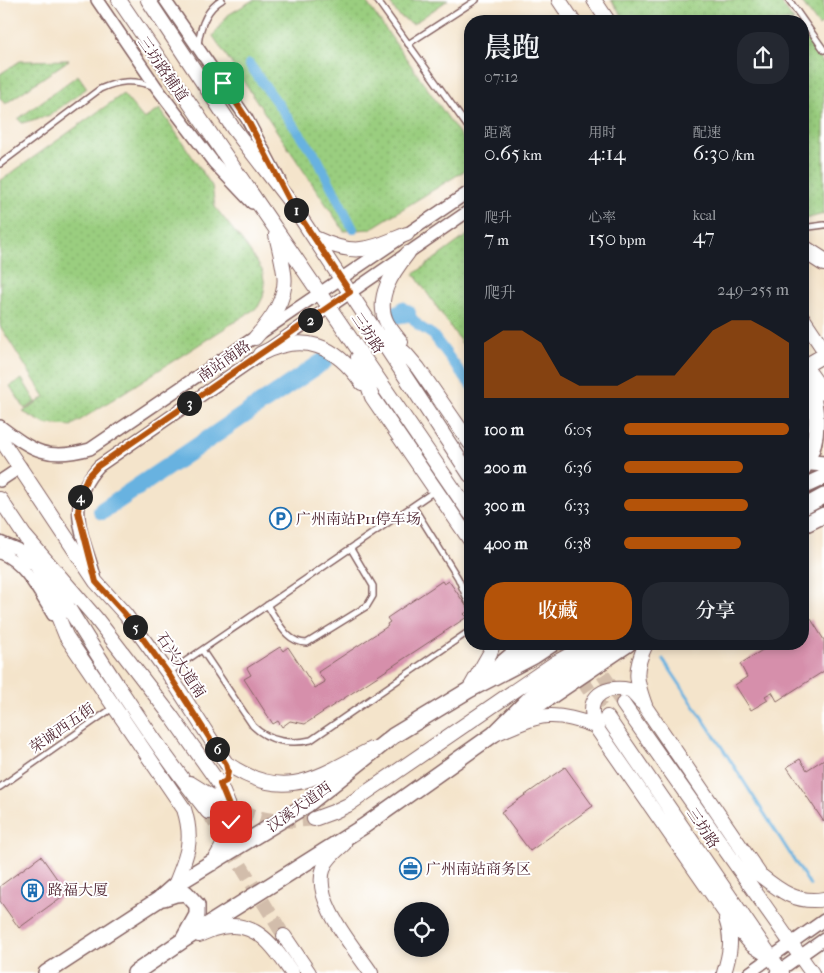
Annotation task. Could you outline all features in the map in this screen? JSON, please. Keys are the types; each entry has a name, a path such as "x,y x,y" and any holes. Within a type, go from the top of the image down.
{"highway":[{"path":"809,252 824,262"}],"main road":[{"name":"三坊路","path":"119,0 464,504"},
{"name":"三坊路","path":"148,0 233,128 291,203 342,278 464,466"},
{"path":"559,0 570,15"},
{"path":"594,0 604,15"},
{"path":"255,338 277,309 284,288 285,274 272,225"},
{"path":"313,237 335,247 364,250 407,234"},
{"path":"408,252 389,279 383,308 388,323 464,433"},
{"path":"372,324 406,354 418,368"},
{"path":"809,328 824,350"},
{"path":"351,337 372,397"},
{"path":"260,354 276,346 299,343 319,347 340,358 351,368 372,397 464,531"},
{"path":"809,362 824,355"},
{"path":"809,371 824,393"},
{"path":"809,379 816,401 817,423 811,456 813,464"},
{"name":"石兴大道南","path":"0,438 96,582 125,614 168,673 226,764 260,782 281,784 299,782 320,776 393,736"},
{"path":"809,484 824,477"},
{"path":"809,504 824,496"},
{"path":"0,499 125,697 208,812"},
{"path":"809,523 824,515"},
{"path":"809,524 824,519"},
{"path":"25,536 66,636 184,809 189,825 189,844 185,861 175,885"},
{"path":"25,536 95,617 172,717 220,784 231,811 230,833 212,864"},
{"path":"469,690 491,650"},
{"path":"469,690 519,650"},
{"name":"汉溪大道西","path":"46,973 158,900 175,885 308,804 393,736 469,690 543,650"},
{"path":"314,818 348,805 555,663 579,650"},
{"path":"494,734 535,693 594,650"},
{"path":"135,973 182,941 364,826 494,734 619,650"},
{"path":"644,650 637,670 637,683 646,708"},
{"path":"772,958 747,941 598,729 592,719 592,706 595,699 603,692 614,688 630,690 646,708 760,875 790,897 804,900 824,899"},
{"name":"三坊路","path":"623,704 800,956"},
{"path":"494,734 531,718 550,714 580,720 598,729"},
{"name":"三坊路","path":"607,717 772,958 779,972"},
{"path":"220,784 226,781 228,772 226,764"},
{"path":"181,777 214,798"},
{"path":"364,826 334,853 324,866 321,881 329,912 371,973"},
{"path":"158,900 176,894 186,894 197,905 197,915 182,941"},
{"path":"722,908 731,939 729,957 724,973"},
{"path":"182,941 221,926 248,929 275,947 292,973"},
{"path":"284,936 308,973"},
{"path":"800,956 812,973"}],"street":[{"name":"三坊路辅道","path":"98,0 157,88 214,163 272,225"},
{"path":"165,0 247,119 291,203"},
{"name":"南站南路","path":"0,426 25,445 39,451 56,455 74,454 90,450 464,195"},
{"name":"南站南路","path":"96,582 78,512 80,495 87,478 98,466 464,214"},
{"path":"0,481 21,467"},
{"path":"0,542 17,549 37,568 61,596"},
{"path":"0,553 18,564 66,636"},
{"path":"749,973 824,920"},
{"path":"779,972 824,939"}],"lane":[{"path":"198,48 199,34 206,16 222,0"},
{"path":"377,0 464,122"},
{"path":"408,44 476,0"},
{"path":"789,0 800,15"},
{"path":"809,29 824,50"},
{"path":"0,164 100,89 114,82 142,82 157,88"},
{"path":"809,227 824,225"},
{"path":"168,673 436,490"},
{"path":"413,506 458,578 464,592"},
{"path":"267,605 290,638 299,643 307,643 366,606 373,596 374,586 350,549"},
{"path":"202,650 253,726 260,733 266,737 287,742 300,742 311,740 464,635"},
{"name":"荣诚西五街","path":"0,787 114,707"}],"green space":[{"path":"253,0 365,0 464,141 464,171 370,229 344,231 213,36 228,15"},
{"path":"388,0 448,0 413,24 399,16"},
{"path":"611,0 779,0 790,15 622,15"},
{"path":"800,0 824,0 824,22 819,26"},
{"path":"809,42 824,64 824,214 809,218"},
{"path":"69,60 5,104 0,98 0,74 20,61"},
{"path":"78,75 87,88 50,115 22,123 18,119"},
{"path":"123,94 144,119 160,109 212,186 215,207 246,246 262,270 265,285 263,297 258,307 71,426 45,424 23,412 45,397 0,326 0,181"},
{"path":"464,237 464,346 414,274"},
{"path":"22,379 36,402 25,409 10,386"}],"building":[{"path":"442,581 444,584 449,581 464,603 464,619 305,724 290,721 282,727 278,721 273,724 244,679 251,675 247,668 280,647 283,651 288,647 315,688 325,682 318,672 388,626 387,624 390,622 387,618"},
{"path":"811,619 824,640 824,671 777,701 772,692 765,696 768,700 751,710 735,685 747,677 740,664 762,650 809,650 809,620"},
{"path":"800,759 807,770 824,759 824,822 787,767"},
{"path":"565,767 593,806 530,851 501,812"},
{"name":"路福大厦","path":"41,856 67,893 19,928 0,901 0,886"}],"waterway":[{"path":"249,64 317,158 353,229"},
{"path":"402,306 419,326 433,335 464,377"},
{"path":"395,315 407,313"},
{"path":"102,511 324,361"},
{"path":"663,659 810,885"}],"tunnel":[{"path":"562,650 607,717"},
{"path":"591,657 623,704"},
{"path":"221,802 245,813 266,819 288,821 314,819"},
{"path":"208,812 284,936"}],"place":[{"name":"广州南站P11停车场","path":"280,519"},
{"name":"广州南站商务区","path":"410,869"},
{"name":"路福大厦","path":"32,890"}],"route":[{"path":"223,83 247,119 291,203 350,292 98,466 87,478 80,495 78,512 96,582 125,614 168,673 226,764 228,772 226,781 220,784 228,799 231,822"}]}
